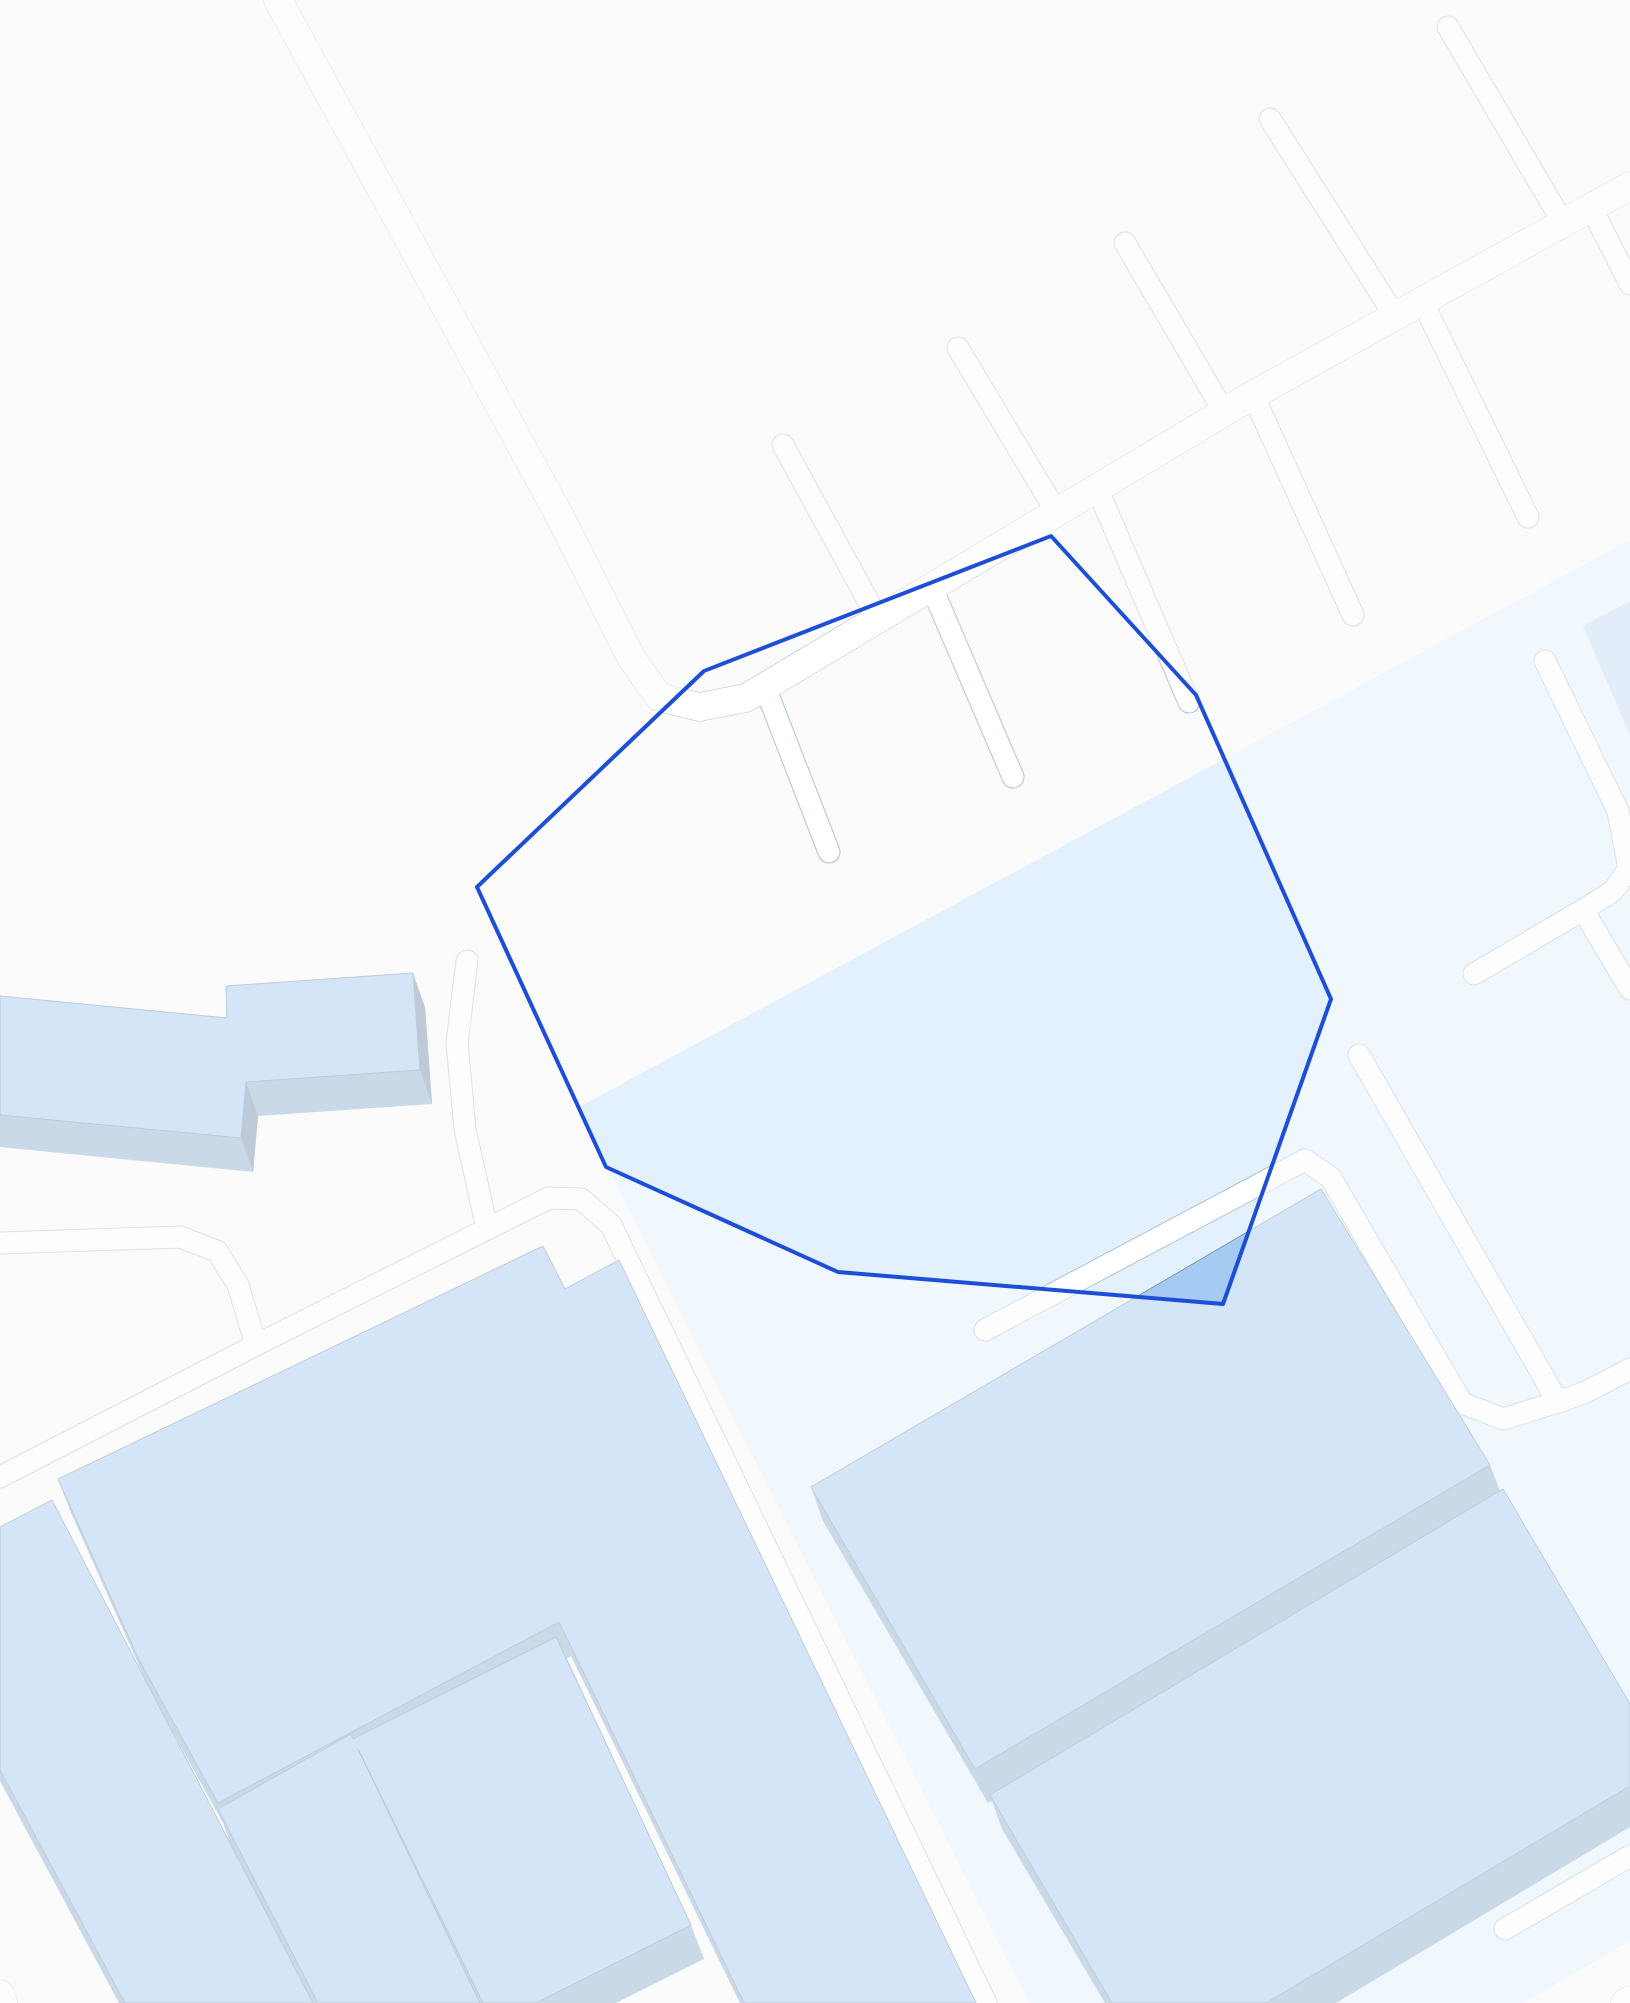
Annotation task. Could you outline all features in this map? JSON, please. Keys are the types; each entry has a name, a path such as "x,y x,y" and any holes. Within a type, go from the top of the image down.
{"main road":[{"path":"278,0 558,513 632,659 659,697 700,708 746,698 1252,395 1630,186"},
{"path":"0,1994 2,2003"},
{"path":"1625,2003 1630,2000"}],"lane":[{"path":"1448,27 1563,223"},
{"path":"1270,119 1395,316"},
{"path":"1591,208 1630,284"},
{"path":"1125,242 1224,412"},
{"path":"1422,301 1528,517"},
{"path":"958,348 1057,513"},
{"path":"1252,395 1353,615"},
{"path":"784,445 878,619"},
{"path":"1097,488 1189,702"},
{"path":"932,588 1013,777"},
{"path":"1474,974 1613,891 1629,868 1618,811 1545,661"},
{"path":"765,687 829,852"},
{"path":"1583,910 1630,989"},
{"path":"467,960 457,1043 465,1129 486,1229"},
{"path":"1359,1055 1558,1402"},
{"path":"985,1330 1306,1160 1331,1178 1462,1403 1503,1419 1586,1392 1630,1369"},
{"path":"0,1476 549,1198 581,1198 610,1225 986,2003"},
{"path":"0,1243 180,1237 218,1251 238,1284 256,1345"},
{"path":"1506,1929 1630,1856"}],"highlighted area":[{"path":"1051,536 1196,695 1331,999 1223,1304 838,1272 606,1167 477,887 704,671"}],"shaded area":[{"path":"1630,540 1630,1941 1523,2003 1029,2003 577,1108"}],"water":[{"path":"1630,601 1630,735 1583,626"}],"building":[{"path":"413,973 420,1070 246,1082 241,1138 0,1115 0,996 227,1018 226,986"},
{"path":"1321,1189 1490,1465 975,1769 811,1487"},
{"path":"543,1246 565,1289 619,1260 976,2003 744,2003 559,1622 218,1803 138,1658 58,1479"},
{"path":"1503,1489 1630,1704 1630,1786 1266,2003 1112,2003 990,1795"},
{"path":"52,1500 313,2003 125,2003 0,1770 0,1527"},
{"path":"556,1637 691,1925 536,2003 483,2003 358,1749 480,2003 318,2003 218,1809 351,1734 353,1739"}]}
